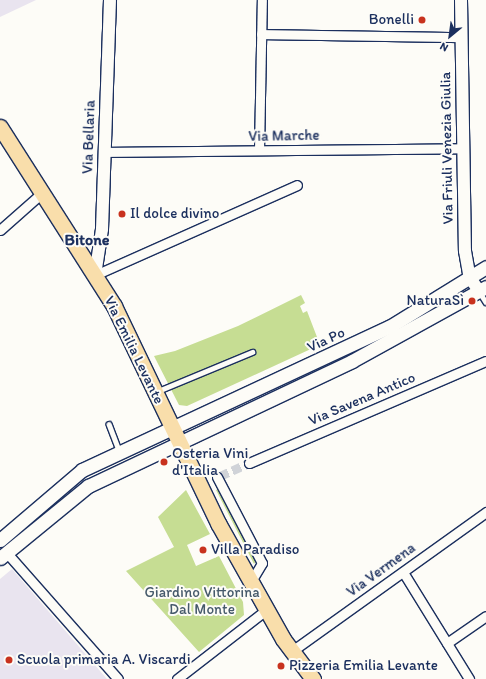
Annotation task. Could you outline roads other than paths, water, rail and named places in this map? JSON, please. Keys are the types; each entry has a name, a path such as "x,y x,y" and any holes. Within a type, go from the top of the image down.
{"main road":[{"name":"Via Emilia Levante","path":"0,127 114,306 198,485 250,583 292,651 313,679"},
{"name":"Via Po","path":"175,436 389,327 486,267"},
{"name":"Via Po","path":"175,436 352,361 484,293"},
{"path":"0,540 66,482 82,470 120,453 175,436"},
{"path":"3,555 88,486 175,436"}],"street":[{"name":"Via Bellaria","path":"95,276 102,229 110,0"},
{"path":"259,150 262,0"},
{"name":"Via Friuli Venezia Giulia","path":"461,0 465,251 470,278 484,293"},
{"path":"261,34 461,37"},
{"name":"Via Marche","path":"104,152 463,148"},
{"path":"95,276 297,185"},
{"path":"0,230 42,194"},
{"name":"Via Savena Antico","path":"249,463 486,361"},
{"path":"198,485 218,476 262,563 250,583"},
{"name":"Via Vermena","path":"292,651 486,512"},
{"path":"3,555 118,679"},
{"path":"403,572 469,679"},
{"path":"177,679 266,610"},
{"path":"447,643 486,616"}],"lane":[{"path":"155,392 252,352"},
{"path":"109,424 120,453"}],"tunnel":[{"path":"220,476 249,463"}],"place":[{"name":"Bonelli","path":"422,20"},
{"name":"Il dolce divino","path":"122,214"},
{"name":"NaturaSì","path":"472,301"},
{"name":"Osteria Vini d'Italia","path":"164,462"},
{"name":"Villa Paradiso","path":"203,550"},
{"name":"Scuola primaria A. Viscardi","path":"9,660"},
{"name":"Pizzeria Emilia Levante","path":"281,666"}],"district":[{"name":"Bitone","path":"87,240"}],"park label":[{"name":"Giardino Vittorina Dal Monte","path":"202,600"}]}
